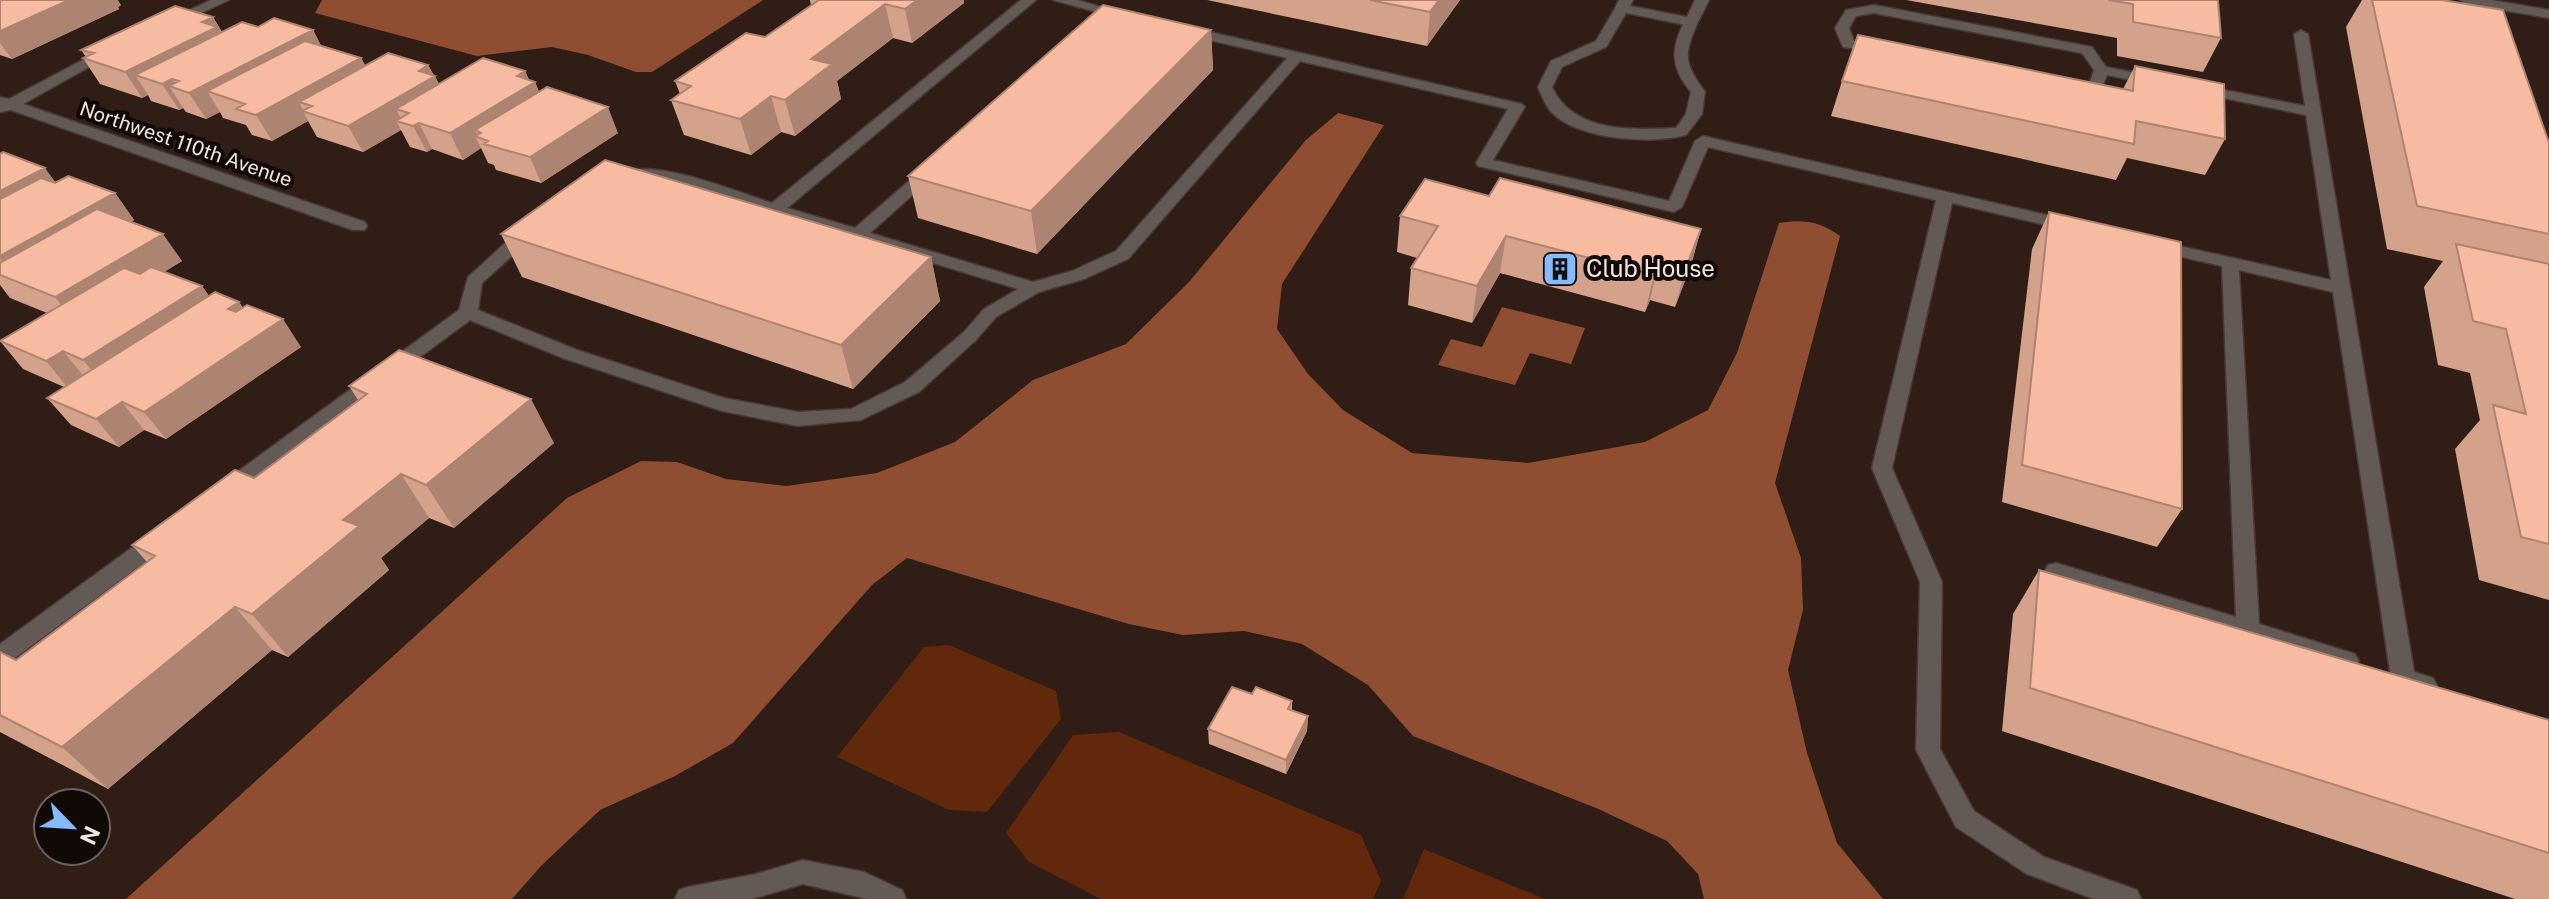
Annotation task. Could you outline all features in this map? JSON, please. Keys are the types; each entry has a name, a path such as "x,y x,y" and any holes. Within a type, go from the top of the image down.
{"street":[{"path":"159,27 222,0"},
{"path":"775,209 1029,0"},
{"path":"1060,0 1105,18 1142,20"},
{"path":"1681,132 1694,114 1698,92 1680,71 1678,51 1702,0"},
{"path":"2467,0 2549,14"},
{"path":"1691,22 1624,4 1601,44 1556,64 1535,106 1484,163 1674,207 1703,141"},
{"path":"1895,53 1848,44 1842,28 1851,13 1874,9 2087,50 2101,70 2313,112"},
{"path":"1173,27 1296,57 1535,106 1580,123 1617,132 1681,132 1703,141 2095,231"},
{"path":"2301,34 2403,678"},
{"path":"4,105 122,44"},
{"path":"468,313 570,354 722,404 798,419 854,415 912,387 970,336 990,313 1033,288 1078,275 1122,255 1296,57"},
{"path":"2052,84 2096,86 2101,70"},
{"name":"Northwest 110th Avenue","path":"4,105 359,226"},
{"path":"857,235 938,164"},
{"path":"612,181 656,173 1033,288"},
{"path":"1945,197 1882,468 1931,582 1928,750 1965,819 2036,866 2128,899"},
{"path":"213,500 468,313 474,281 507,248 545,218"},
{"path":"2140,242 2340,288"},
{"path":"2230,262 2248,630"},
{"path":"0,656 176,528"},
{"path":"2056,571 2446,692"},
{"path":"688,899 756,886 803,872 864,884 893,899"}],"shaded area":[{"path":"322,0 763,0 652,72 636,72 588,55 552,47 477,56 315,13"},
{"path":"1338,113 1384,125 1282,284 1277,329 1308,374 1343,410 1412,453 1528,463 1645,442 1708,410 1737,353 1779,223 1811,222 1840,236 1775,483 1801,558 1803,610 1788,670 1807,753 1837,843 1883,899 1704,899 1698,874 1667,841 1596,808 1413,736 1368,685 1302,644 1244,631 1183,635 1129,624 907,558 872,585 733,743 675,776 600,810 541,866 512,899 126,899 567,498 641,461 677,462 726,479 787,486 877,473 955,442 1033,380 1126,344 1189,282 1306,140"},
{"path":"1502,307 1585,328 1571,364 1530,353 1515,385 1438,365 1451,339 1482,347"},
{"path":"949,645 1056,691 1061,719 987,812 949,810 837,757 924,647"},
{"path":"1119,732 1361,835 1381,881 1373,899 1101,899 1029,862 1006,833 1073,735"},
{"path":"1424,849 1545,899 1403,899"}],"building":[{"path":"0,0 69,0 0,31"},
{"path":"819,0 917,0 905,9 885,4 811,59 832,64 785,100 771,96 740,119 671,100 691,86 675,81 746,33 765,37"},
{"path":"1370,0 1439,0 1430,12"},
{"path":"2108,0 2218,0 2221,38 2133,22 2133,4"},
{"path":"2372,0 2442,0 2503,10 2549,143 2549,234 2417,206"},
{"path":"1103,5 1211,30 1031,211 908,176"},
{"path":"175,6 213,17 202,22 217,27 125,72 83,58 94,53 81,50"},
{"path":"274,18 313,30 189,93 169,86 179,81 172,79 162,84 135,75 242,22 258,27"},
{"path":"1858,35 2133,91 2135,66 2224,84 2225,139 2136,121 2134,144 1842,81"},
{"path":"305,41 361,58 256,115 236,109 245,104 207,91"},
{"path":"388,53 428,65 419,71 435,76 348,126 302,111 312,106 299,102"},
{"path":"483,58 525,71 517,76 535,82 450,133 419,123 413,126 396,121 409,113 396,109"},
{"path":"547,87 608,107 530,157 484,144 488,141 475,136 481,133 475,130"},
{"path":"3,152 45,168 0,191 0,154"},
{"path":"605,160 931,257 841,345 501,234"},
{"path":"68,176 115,193 0,256 0,199 41,178 55,183"},
{"path":"1500,178 1701,229 1685,270 1659,263 1654,275 1506,236 1477,286 1411,268 1438,226 1400,216 1425,179 1489,196"},
{"path":"97,209 163,234 55,297 0,275 0,263"},
{"path":"2049,212 2181,242 2182,509 2022,465"},
{"path":"2456,244 2549,264 2549,544 2521,537 2493,405 2526,414 2506,329 2473,321"},
{"path":"151,267 202,286 83,360 63,351 46,361 0,341 124,268 140,274"},
{"path":"215,292 239,302 228,309 236,312 247,305 283,319 144,412 122,402 96,419 47,398"},
{"path":"399,350 531,399 426,485 401,474 343,520 359,526 252,614 235,607 62,747 0,715 0,652 16,660 155,556 132,545 235,470 254,478 367,394 349,386"},
{"path":"2039,570 2549,720 2549,853 2030,688"},
{"path":"1232,687 1252,694 1256,687 1292,701 1288,709 1308,716 1286,760 1208,729"}],"place":[{"name":"Club House","path":"1560,269"}]}
